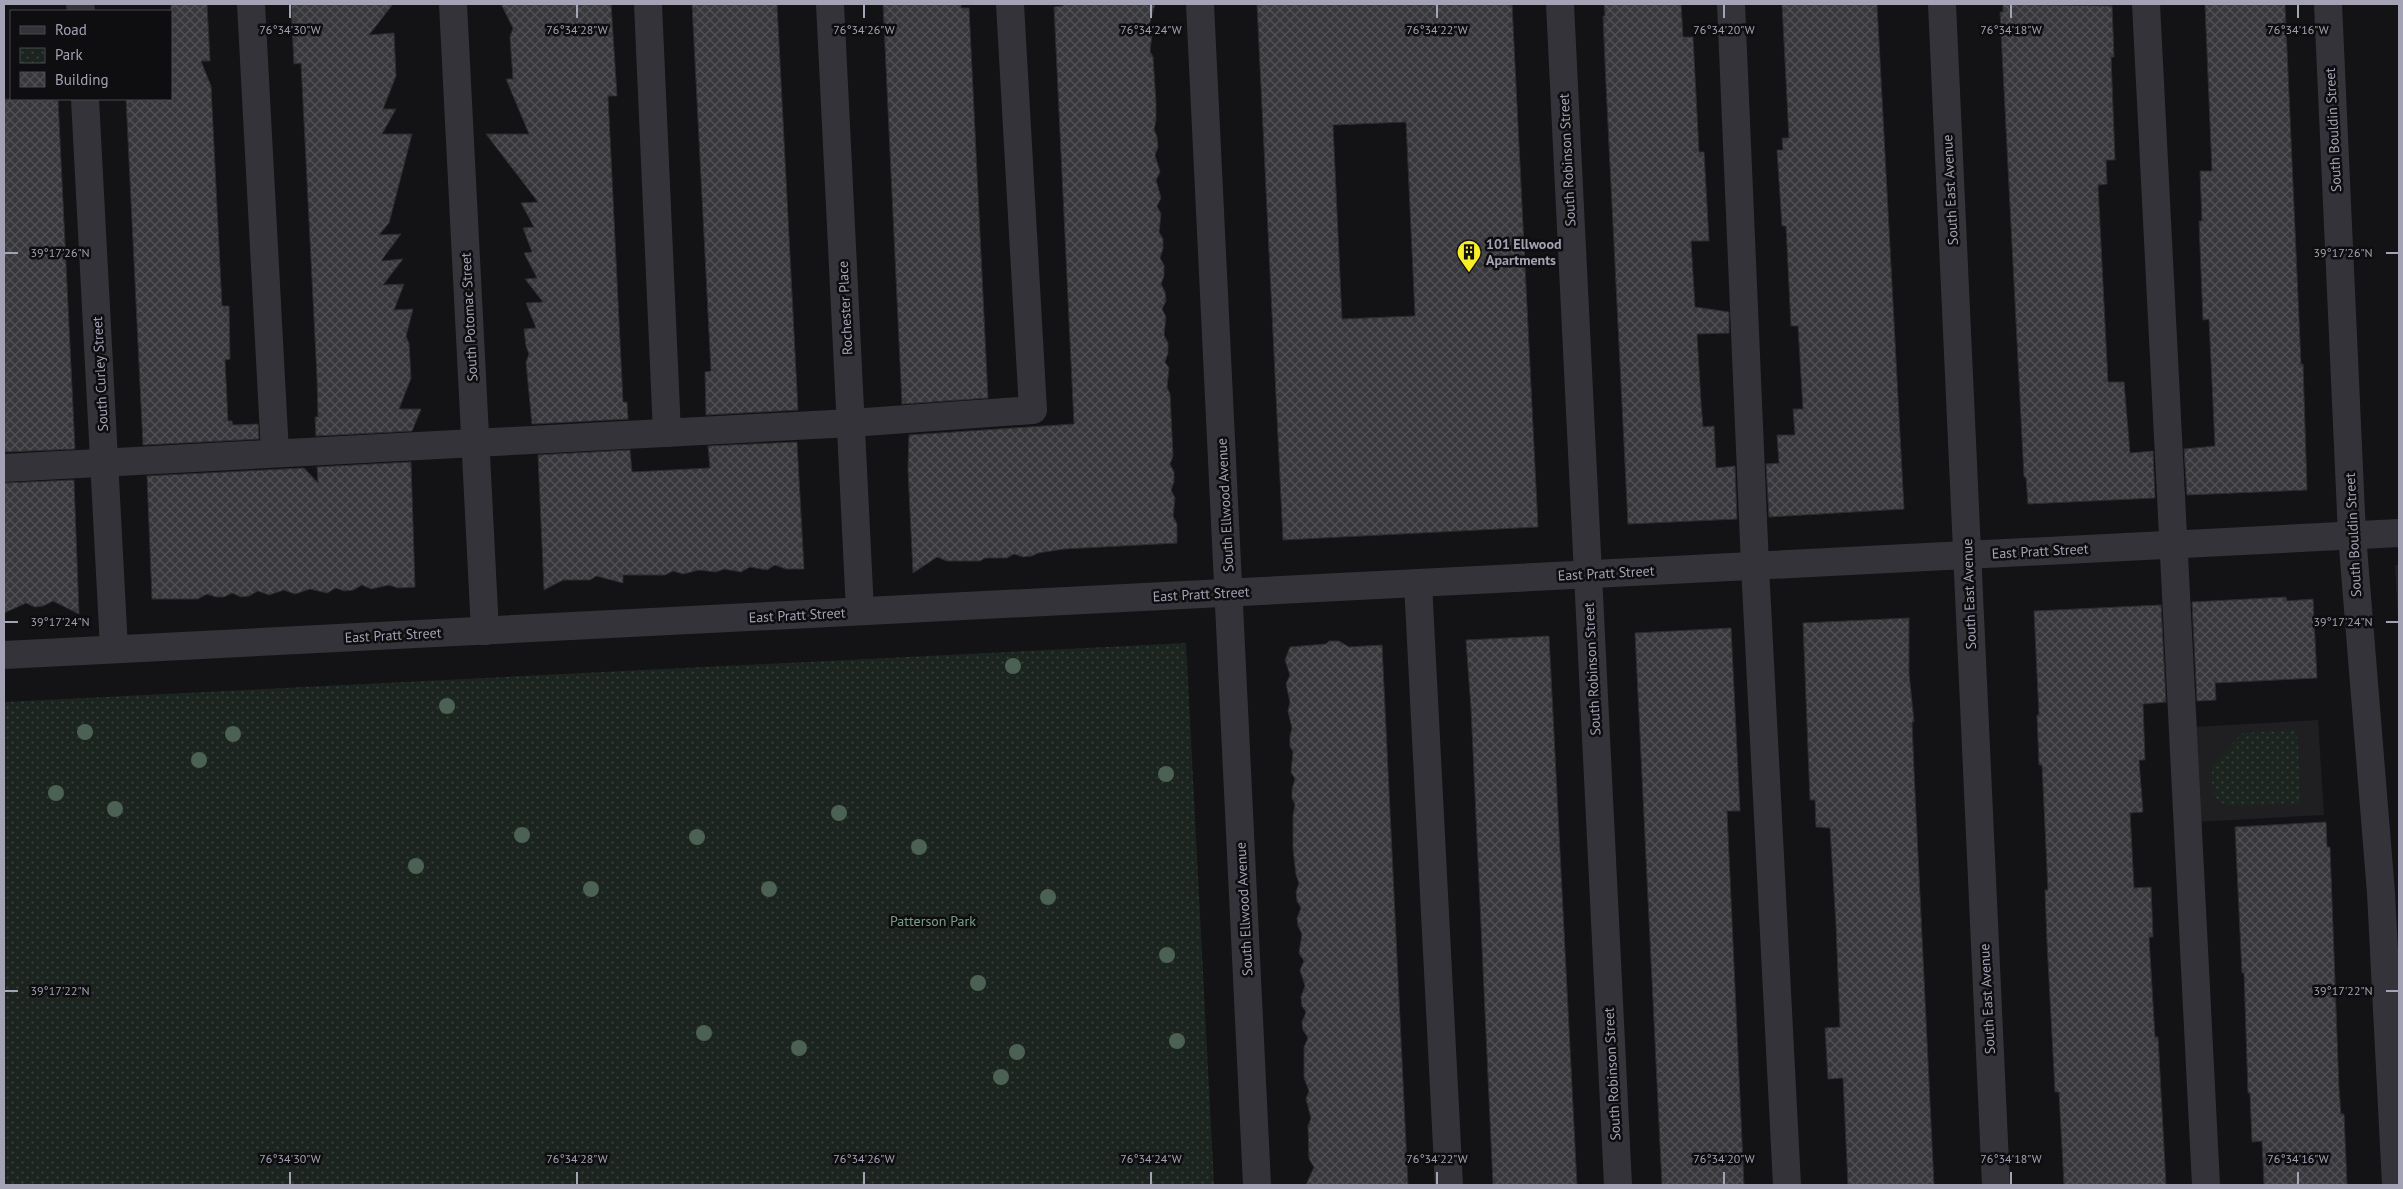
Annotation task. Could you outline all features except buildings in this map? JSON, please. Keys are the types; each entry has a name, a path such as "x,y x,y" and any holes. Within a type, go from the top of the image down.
{"street":[{"path":"252,4 275,453"},
{"name":"South Potomac Street","path":"453,4 485,631"},
{"path":"648,4 667,433"},
{"name":"Rochester Place","path":"830,4 860,611"},
{"path":"4,468 851,423 1032,410 1010,4"},
{"name":"South Ellwood Avenue","path":"1200,4 1230,592 1256,1185"},
{"name":"South Robinson Street","path":"1560,4 1618,1185"},
{"path":"1731,4 1755,566 1787,1185"},
{"name":"South East Avenue","path":"1942,4 1996,1185"},
{"path":"2146,4 2206,1185"},
{"name":"South Bouldin Street","path":"2328,4 2352,535 2390,893 2396,1185"},
{"name":"South Curley Street","path":"85,100 114,649"},
{"name":"East Pratt Street","path":"4,655 2399,533"},
{"path":"1418,583 1448,1185"}],"shaded area":[{"path":"2395,565 2399,565 2399,639"},
{"path":"2318,720 2324,815 2197,822 2191,727"}],"green space":[{"name":"Patterson Park","path":"1186,643 1214,1185 4,1185 4,702"},
{"path":"2297,730 2301,803 2229,806 2218,800 2213,791 2212,766 2242,733"}],"place":[{"name":"101 Ellwood Apartments","path":"1469,273"}]}
